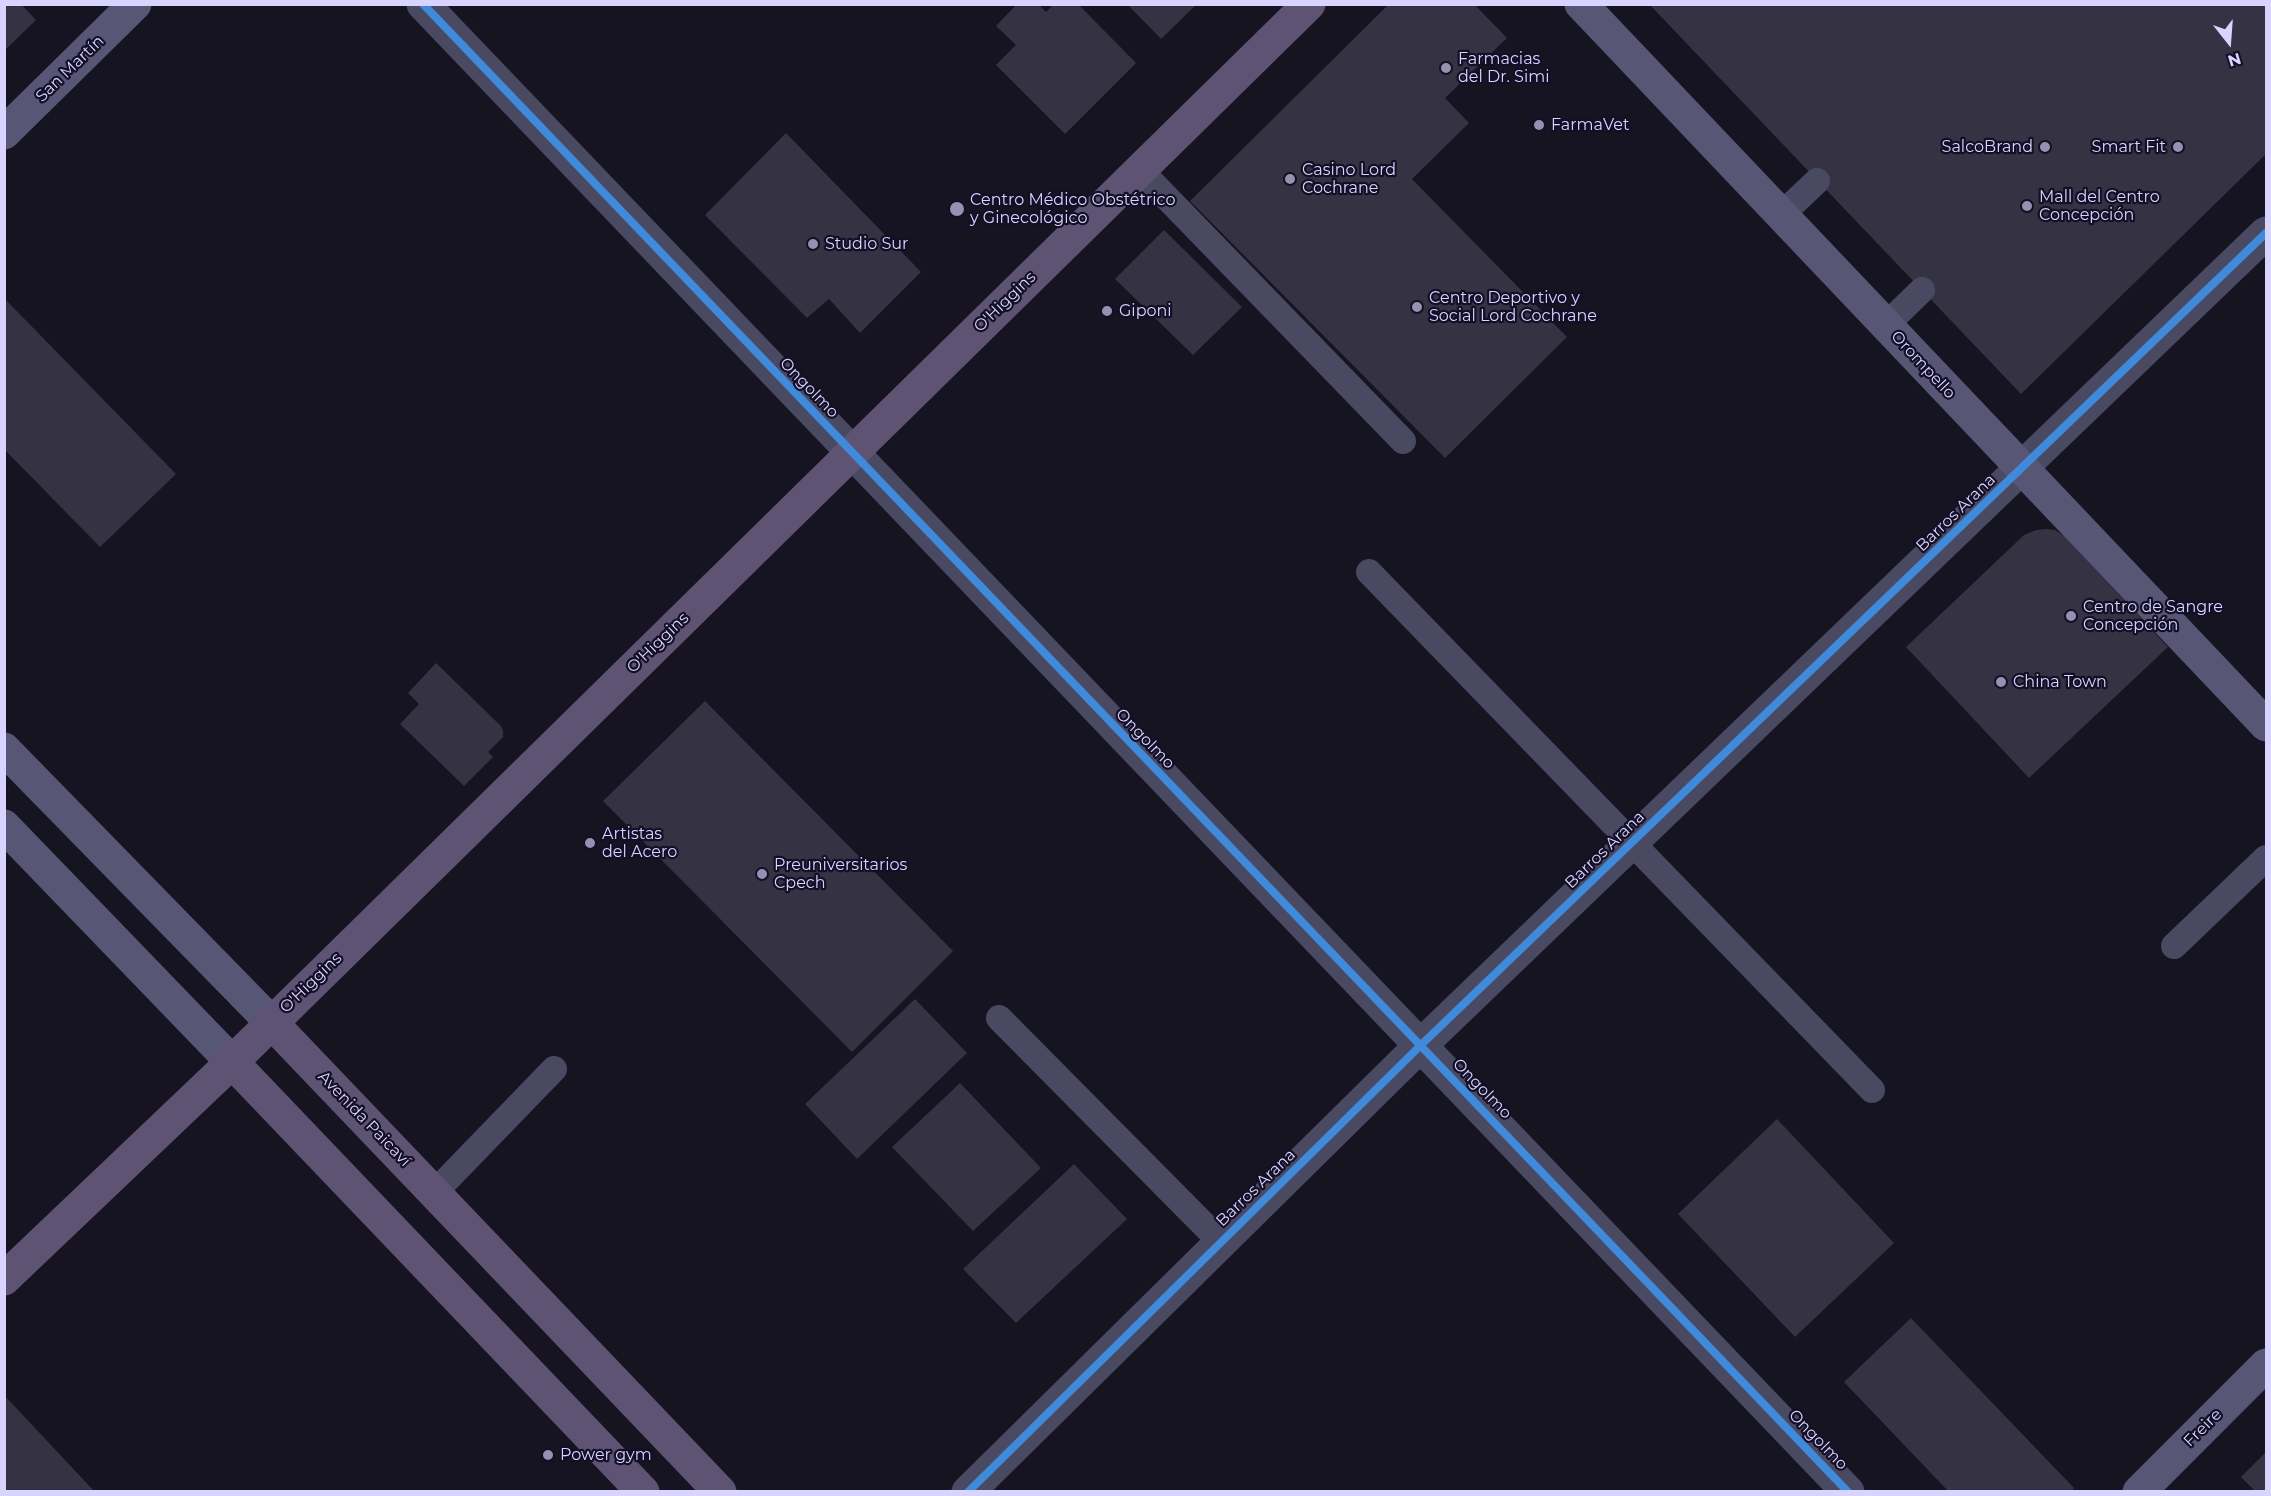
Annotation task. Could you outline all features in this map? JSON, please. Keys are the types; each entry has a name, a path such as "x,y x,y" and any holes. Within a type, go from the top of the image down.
{"main road":[{"name":"San Martín","path":"4,133 135,4"},
{"name":"O'Higgins","path":"4,1279 232,1062 1309,4"},
{"name":"Orompello","path":"1581,4 2266,725"},
{"name":"Avenida Paicaví","path":"4,749 271,1022 720,1491"},
{"path":"4,826 643,1491"},
{"name":"Freire","path":"2139,1491 2266,1365"}],"street":[{"name":"Ongolmo","path":"423,4 1848,1491"},
{"name":"Barros Arana","path":"968,1491 1421,1045 2266,233"}],"lane":[{"path":"1140,170 1403,441"},
{"path":"1780,214 1817,181"},
{"path":"1886,325 1922,290"},
{"path":"1369,572 1872,1090"},
{"path":"2174,946 2266,858"},
{"path":"999,1018 1221,1242"},
{"path":"434,1193 554,1069"}],"building":[{"path":"4,4 21,4 36,20 4,51"},
{"path":"1017,4 1038,4 1046,12 1054,4 1078,4 1136,63 1065,134 996,65 1016,45 996,26"},
{"path":"1127,4 1197,4 1161,39"},
{"path":"1389,4 1474,4 1507,38 1445,98 1469,123 1412,179 1567,337 1445,458 1190,201"},
{"name":"Mall del Centro Concepción","path":"1649,4 2266,4 2266,154 2021,394"},
{"name":"Studio Sur","path":"786,133 921,272 860,333 829,299 807,318 705,215"},
{"path":"1164,230 1242,307 1193,355 1115,279"},
{"path":"4,298 176,474 100,547 4,449"},
{"path":"2036,530 2055,530 2064,536 2168,647 2029,778 1906,647 2024,535"},
{"path":"436,663 501,726 503,731 503,737 488,752 493,757 464,786 400,724 419,704 408,693"},
{"name":"Preuniversitarios Cpech","path":"705,701 953,951 852,1052 603,801"},
{"path":"915,999 967,1053 857,1159 805,1104"},
{"path":"960,1083 1041,1168 973,1231 892,1147"},
{"path":"1777,1119 1894,1243 1795,1337 1678,1214"},
{"path":"1074,1164 1127,1219 1016,1323 963,1269"},
{"path":"1911,1318 2074,1488 2071,1492 1949,1492 1844,1382"},
{"path":"4,1395 95,1492 4,1492"},
{"path":"2266,1452 2266,1492 2256,1492 2241,1477"}],"cycle path":[{"path":"423,4 1848,1492"},
{"path":"968,1492 1421,1045 2266,233"}],"place":[{"name":"Farmacias del Dr. Simi","path":"1446,68"},
{"name":"FarmaVet","path":"1539,125"},
{"name":"SalcoBrand","path":"2045,147"},
{"name":"Smart Fit","path":"2178,147"},
{"name":"Casino Lord Cochrane","path":"1290,179"},
{"name":"Mall del Centro Concepción","path":"2027,206"},
{"name":"Centro Médico Obstétrico y Ginecológico","path":"957,209"},
{"name":"Studio Sur","path":"813,244"},
{"name":"Centro Deportivo y Social Lord Cochrane","path":"1417,307"},
{"name":"Giponi","path":"1107,311"},
{"name":"Centro de Sangre Concepción","path":"2071,616"},
{"name":"China Town","path":"2001,682"},
{"name":"Artistas del Acero","path":"590,843"},
{"name":"Preuniversitarios Cpech","path":"762,874"},
{"name":"Power gym","path":"548,1455"}]}
